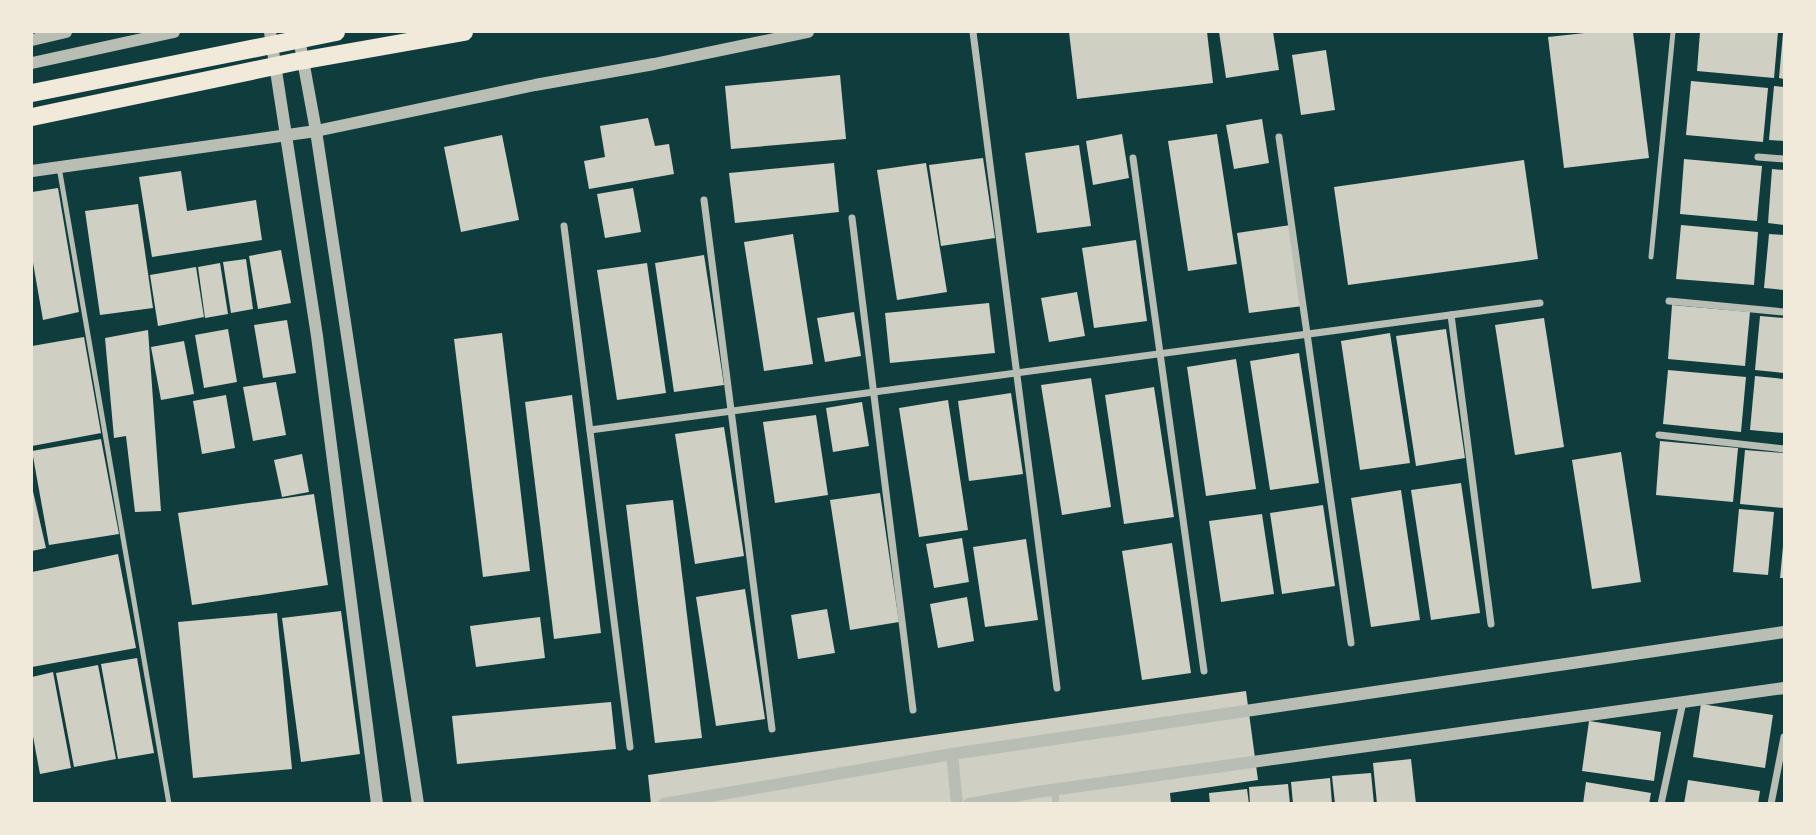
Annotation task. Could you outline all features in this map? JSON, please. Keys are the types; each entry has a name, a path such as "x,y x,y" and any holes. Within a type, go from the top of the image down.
{"main road":[{"path":"32,93 335,32"},
{"path":"32,117 294,62 464,32"}],"street":[{"path":"32,40 66,32"},
{"path":"32,63 174,32"},
{"path":"270,32 317,336 377,803"},
{"path":"298,32 316,131 418,803"},
{"path":"32,171 316,131 808,32"},
{"path":"973,32 1057,688"},
{"path":"1279,137 1351,643"},
{"path":"1758,157 1784,159"},
{"path":"1133,158 1204,671"},
{"path":"704,200 772,729"},
{"path":"852,218 914,710"},
{"path":"564,226 630,747"},
{"path":"1669,301 1784,312"},
{"path":"590,430 1540,303"},
{"path":"1451,315 1491,624"},
{"path":"1659,435 1784,449"},
{"path":"664,803 951,754 1784,632"},
{"path":"969,803 1056,797 1784,688"},
{"path":"1661,803 1683,702"},
{"path":"1771,803 1784,737"},
{"path":"951,754 957,803"}],"lane":[{"path":"1651,257 1673,32"},
{"path":"59,167 169,803"}],"building":[{"path":"1069,32 1207,32 1213,83 1077,99"},
{"path":"1219,32 1273,32 1279,70 1226,78"},
{"path":"1594,32 1633,32 1649,158 1564,168 1548,37"},
{"path":"1700,32 1778,32 1774,78 1697,71"},
{"path":"1784,33 1784,79 1779,78"},
{"path":"1326,50 1335,110 1301,115 1292,55"},
{"path":"840,75 846,139 731,149 725,86"},
{"path":"1691,81 1768,88 1763,142 1686,135"},
{"path":"1774,86 1784,87 1784,141 1769,140"},
{"path":"648,118 655,146 669,144 674,174 589,189 584,161 605,157 600,126"},
{"path":"1262,119 1269,163 1234,169 1226,125"},
{"path":"1122,134 1129,178 1093,185 1086,141"},
{"path":"1217,134 1237,264 1188,271 1168,141"},
{"path":"502,135 519,220 461,232 444,147"},
{"path":"1079,145 1091,226 1037,233 1025,153"},
{"path":"983,158 995,238 941,246 929,165"},
{"path":"1684,159 1762,166 1757,221 1680,214"},
{"path":"1524,160 1538,259 1348,285 1334,187"},
{"path":"834,163 839,212 735,223 729,173"},
{"path":"926,163 947,292 897,300 877,170"},
{"path":"1772,169 1784,170 1784,225 1768,223"},
{"path":"181,171 187,211 256,200 262,240 152,257 139,177"},
{"path":"58,188 79,312 43,320 32,257 32,192"},
{"path":"633,188 641,232 605,238 597,194"},
{"path":"138,204 153,308 100,315 85,211"},
{"path":"1291,225 1303,306 1249,313 1237,233"},
{"path":"1681,225 1758,232 1754,285 1676,279"},
{"path":"793,234 813,364 764,371 744,242"},
{"path":"1769,234 1784,235 1784,290 1764,288"},
{"path":"1136,240 1147,321 1094,328 1082,248"},
{"path":"281,250 291,303 258,309 249,256"},
{"path":"704,255 724,385 674,392 655,263"},
{"path":"246,259 253,309 231,313 223,262"},
{"path":"220,263 228,314 205,318 198,267"},
{"path":"647,263 666,393 617,400 597,270"},
{"path":"196,267 204,317 158,326 150,275"},
{"path":"1077,292 1085,336 1049,342 1041,298"},
{"path":"989,303 995,353 890,363 885,313"},
{"path":"1672,305 1750,312 1745,366 1668,359"},
{"path":"854,312 861,356 825,362 817,318"},
{"path":"1760,316 1784,318 1784,373 1755,370"},
{"path":"1544,318 1564,447 1515,455 1495,325"},
{"path":"287,320 296,373 263,378 254,325"},
{"path":"228,329 237,382 204,388 195,335"},
{"path":"1446,329 1465,458 1416,466 1396,336"},
{"path":"148,330 161,511 135,512 126,436 114,438 105,338"},
{"path":"502,333 530,571 483,577 454,339"},
{"path":"1390,333 1410,463 1360,470 1341,341"},
{"path":"84,337 101,433 32,446 32,346"},
{"path":"184,341 194,394 161,400 151,347"},
{"path":"1299,353 1319,483 1270,490 1250,361"},
{"path":"1236,359 1256,489 1206,496 1187,367"},
{"path":"1668,370 1746,377 1741,432 1663,424"},
{"path":"1755,376 1784,379 1784,433 1750,430"},
{"path":"1091,378 1111,507 1062,515 1041,385"},
{"path":"276,382 286,435 253,441 243,387"},
{"path":"1154,387 1174,517 1124,524 1105,395"},
{"path":"1011,393 1023,474 969,481 958,401"},
{"path":"226,395 235,448 202,454 193,401"},
{"path":"572,395 601,633 554,639 525,402"},
{"path":"948,400 968,530 919,537 899,408"},
{"path":"862,402 869,446 833,452 826,408"},
{"path":"816,415 828,495 775,503 763,422"},
{"path":"724,427 744,556 695,564 675,434"},
{"path":"101,439 119,534 49,545 32,451"},
{"path":"1660,441 1738,448 1733,502 1656,495"},
{"path":"1745,450 1784,453 1784,508 1740,504"},
{"path":"1621,452 1641,582 1592,589 1572,460"},
{"path":"302,454 309,492 282,497 274,460"},
{"path":"1461,483 1480,613 1431,620 1411,490"},
{"path":"32,487 46,548 32,551"},
{"path":"1401,490 1420,620 1371,627 1351,498"},
{"path":"880,493 899,622 850,630 830,500"},
{"path":"314,494 328,585 192,605 178,513"},
{"path":"673,500 702,738 655,743 626,505"},
{"path":"1323,505 1335,586 1282,594 1270,513"},
{"path":"1739,509 1774,512 1768,575 1733,572"},
{"path":"1262,514 1274,594 1221,602 1209,521"},
{"path":"962,538 969,582 934,588 926,544"},
{"path":"1026,539 1038,620 985,627 973,547"},
{"path":"1172,543 1191,673 1142,680 1122,551"},
{"path":"1783,546 1784,578 1780,578"},
{"path":"118,554 136,648 32,667 32,572"},
{"path":"745,589 765,719 716,726 696,597"},
{"path":"967,597 974,641 938,648 930,604"},
{"path":"827,609 835,653 798,659 791,615"},
{"path":"341,611 360,754 301,762 282,618"},
{"path":"277,613 292,769 193,778 178,622"},
{"path":"540,617 545,658 476,667 470,626"},
{"path":"137,658 154,753 118,759 101,664"},
{"path":"98,665 116,759 74,767 56,673"},
{"path":"53,672 71,768 40,774 32,731 32,677"},
{"path":"1246,691 1258,780 1170,793 1171,804 651,804 648,775"},
{"path":"611,702 616,749 457,764 452,716"},
{"path":"1701,704 1773,715 1765,768 1693,757"},
{"path":"1589,721 1661,732 1654,781 1582,771"},
{"path":"1411,759 1416,804 1377,804 1373,763"},
{"path":"1371,773 1374,804 1335,804 1332,776"},
{"path":"1330,778 1332,804 1293,804 1291,782"},
{"path":"1688,780 1760,791 1758,804 1684,804"},
{"path":"1586,782 1651,793 1649,804 1583,804"},
{"path":"1288,784 1290,804 1250,804 1249,787"},
{"path":"1247,789 1249,804 1210,804 1209,793"}]}
